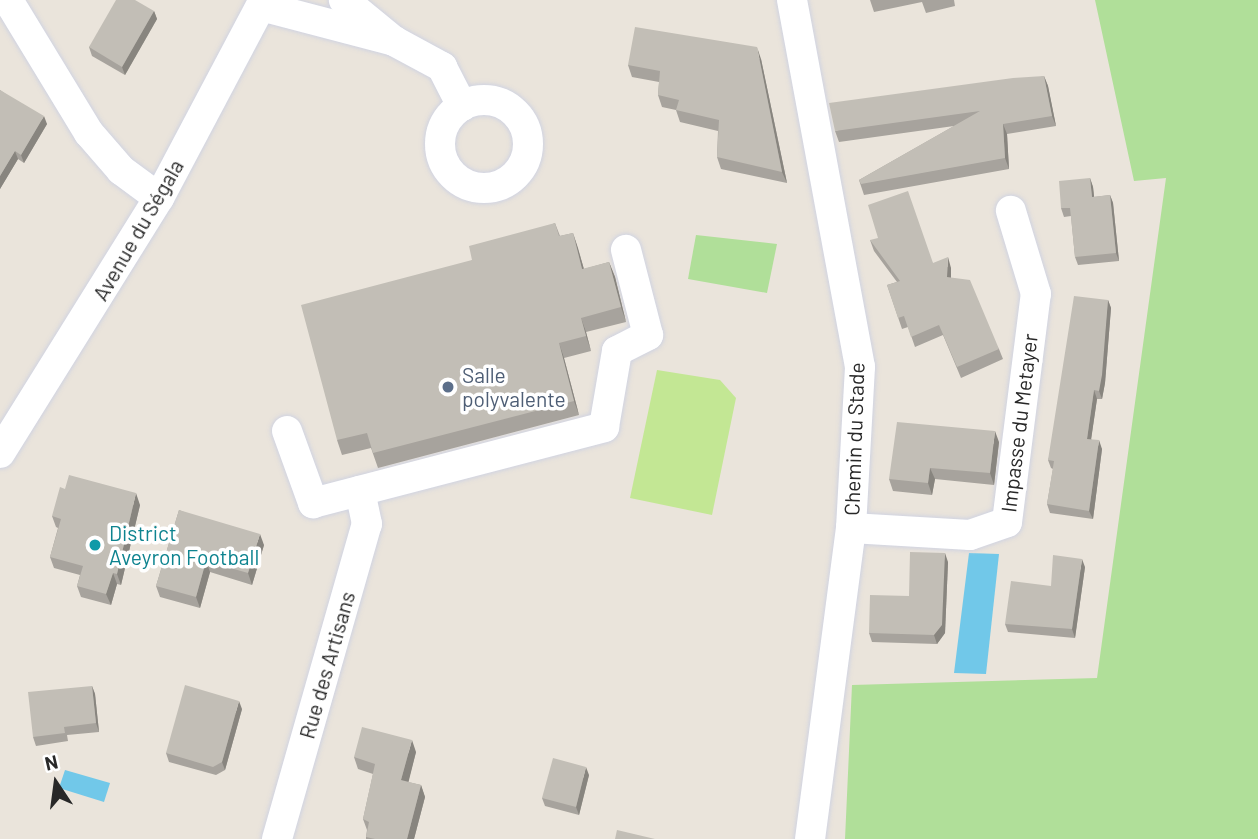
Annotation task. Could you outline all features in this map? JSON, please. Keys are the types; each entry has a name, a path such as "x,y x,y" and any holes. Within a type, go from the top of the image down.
{"street":[{"path":"344,0 394,41 442,67 462,106"},
{"name":"Chemin du Stade","path":"792,0 860,367 851,528 810,839"},
{"path":"262,3 394,41"},
{"name":"Avenue du Ségala","path":"0,453 159,198 262,3"},
{"path":"7,16 89,133 121,170 159,198"},
{"name":"Impasse du Metayer","path":"851,528 971,535 1007,522 1036,294 1011,211"},
{"path":"287,431 313,503 604,427 617,351 648,335 626,250"},
{"name":"Rue des Artisans","path":"277,839 367,524 360,491"}],"green space":[{"path":"1095,0 1258,0 1258,839 845,839 852,685 1097,678 1166,178 1134,181"},
{"path":"696,235 777,244 767,293 688,279"},
{"path":"657,370 720,380 736,398 712,515 630,498"}],"water":[{"path":"969,553 999,554 986,674 954,673"},
{"path":"65,770 110,783 104,802 59,788"}],"building":[{"path":"116,0 135,0 154,11 122,67 89,47"},
{"path":"635,27 757,47 782,172 717,157 719,120 676,110 679,100 658,95 660,71 628,65"},
{"path":"1044,76 1052,116 1003,124 1005,158 861,184 859,180 980,111 835,131 829,103 1013,78"},
{"path":"0,90 44,116 21,155 15,151 0,176"},
{"path":"1090,178 1092,197 1110,195 1116,253 1075,257 1070,208 1061,208 1059,181"},
{"path":"908,191 933,263 948,257 947,277 970,280 999,349 957,367 939,325 911,337 904,316 898,318 887,285 900,281 870,240 878,238 868,205"},
{"name":"Salle polyvalente","path":"555,223 559,236 573,233 582,269 609,262 621,307 581,318 586,336 559,343 574,401 373,453 367,433 337,440 301,305 472,260 469,246"},
{"path":"1074,296 1108,300 1102,375 1099,391 1094,390 1087,439 1099,440 1089,511 1047,504 1054,461 1048,460"},
{"path":"897,422 995,431 990,473 930,468 928,483 889,479"},
{"name":"District Aveyron Football","path":"69,475 136,493 117,574 113,573 106,594 77,586 83,566 50,557 61,519 52,516 60,487 65,489"},
{"path":"179,510 260,534 248,573 206,561 196,597 156,586"},
{"path":"910,552 945,553 942,625 934,635 869,633 870,595 909,596"},
{"path":"1053,555 1082,559 1072,629 1005,624 1011,581 1051,586"},
{"path":"185,685 239,701 222,762 213,767 166,753"},
{"path":"92,686 96,723 64,727 65,733 33,737 28,692"},
{"path":"362,727 412,740 401,780 421,785 407,839 366,837 369,822 363,819 375,764 354,757"},
{"path":"553,758 586,767 576,807 542,798"},
{"path":"617,830 655,839 615,839"}],"place":[{"name":"Salle polyvalente","path":"448,387"},
{"name":"District Aveyron Football","path":"95,545"}]}
